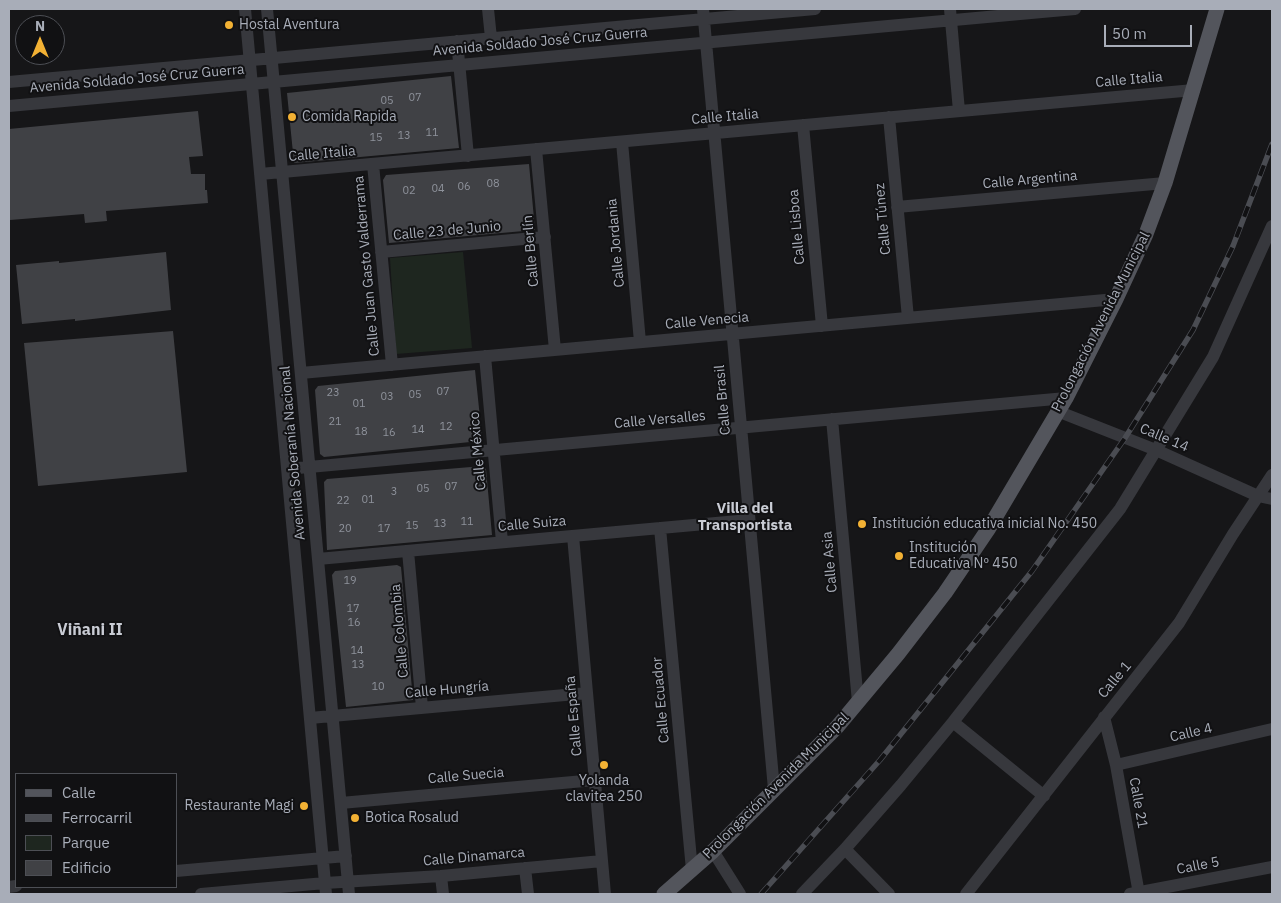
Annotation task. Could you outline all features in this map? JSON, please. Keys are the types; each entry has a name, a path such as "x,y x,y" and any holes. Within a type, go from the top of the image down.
{"main road":[{"name":"Prolongación Avenida Municipal","path":"664,894 714,851 838,726 946,593 989,528 1066,398 1116,299 1146,234 1165,183 1217,9"}],"street":[{"name":"Avenida Soberanía Nacional","path":"245,9 326,889"},
{"name":"Avenida Soberanía Nacional","path":"268,9 349,888"},
{"path":"488,9 491,38"},
{"name":"Avenida Soldado José Cruz Guerra","path":"9,82 457,42 703,14 815,9"},
{"name":"Avenida Soldado José Cruz Guerra","path":"9,106 706,42 950,14 1075,9"},
{"name":"Calle Brasil","path":"703,14 774,789"},
{"path":"950,14 959,111"},
{"path":"457,42 468,156"},
{"name":"Calle Italia","path":"260,174 1194,90"},
{"name":"Calle Túnez","path":"889,117 908,318"},
{"name":"Calle Lisboa","path":"803,125 822,326"},
{"name":"Calle Jordania","path":"622,142 640,342"},
{"name":"Calle Berlín","path":"536,149 555,350"},
{"name":"Calle Juan Gasto Valderrama","path":"373,164 392,365"},
{"name":"Calle Argentina","path":"897,207 1165,183"},
{"path":"802,894 845,849 953,722 1120,509 1213,357 1272,226"},
{"name":"Calle 23 de Junio","path":"381,252 544,237"},
{"name":"Calle Venecia","path":"301,373 1116,299"},
{"name":"Calle México","path":"485,356 502,542"},
{"name":"Calle Versalles","path":"287,469 1066,398"},
{"name":"Calle 14","path":"1057,411 1156,450 1258,496 1272,499"},
{"name":"Calle Asia","path":"832,419 858,702"},
{"name":"Calle 1","path":"966,894 1180,623 1233,534 1272,475"},
{"name":"Calle Suiza","path":"318,559 749,520"},
{"name":"Calle Ecuador","path":"660,528 692,870"},
{"name":"Calle España","path":"572,536 605,894"},
{"name":"Calle Colombia","path":"408,551 422,708"},
{"name":"Calle Hungría","path":"310,718 587,693"},
{"name":"Calle 21","path":"1104,717 1116,765 1136,894"},
{"path":"953,722 1044,796"},
{"name":"Calle 4","path":"1116,765 1272,729"},
{"name":"Calle Suecia","path":"341,803 595,780"},
{"path":"845,849 889,894"},
{"path":"714,851 740,894"},
{"path":"178,872 346,856"},
{"name":"Calle Dinamarca","path":"201,894 349,888 441,876 602,861"},
{"name":"Calle 5","path":"1136,894 1272,867"},
{"path":"525,868 528,894"},
{"path":"441,876 443,894"}],"green space":[{"path":"463,252 472,348 396,354 390,258"}],"building":[{"path":"451,76 459,148 294,163 287,93"},
{"path":"198,111 203,156 189,157 191,174 205,174 205,190 207,190 208,203 106,211 107,221 85,223 84,214 10,220 9,129"},
{"path":"529,164 535,230 389,243 383,180 386,175"},
{"path":"166,252 171,310 75,321 75,319 22,324 16,265 59,261 59,263"},
{"path":"173,331 187,472 38,486 24,343"},
{"path":"475,370 482,437 480,441 324,457 320,454 315,390 318,386"},
{"path":"483,466 486,469 492,535 327,550 324,482 327,479"},
{"path":"397,565 401,567 413,700 346,707 332,575 335,571"}],"railway":[{"path":"761,894 880,760 1032,571 1125,438 1193,330 1233,246 1272,144"}],"place":[{"name":"Hostal Aventura","path":"229,25"},
{"name":"Comida Rapida","path":"292,117"},
{"name":"Institución educativa inicial No. 450","path":"862,524"},
{"name":"Institución Educativa Nº 450","path":"899,556"},
{"name":"Yolanda clavitea 250","path":"604,765"},
{"name":"Restaurante Magi","path":"304,806"},
{"name":"Botica Rosalud","path":"355,818"}],"district":[{"name":"Villa del Transportista","path":"745,518"},
{"name":"Viñani II","path":"90,630"}]}
